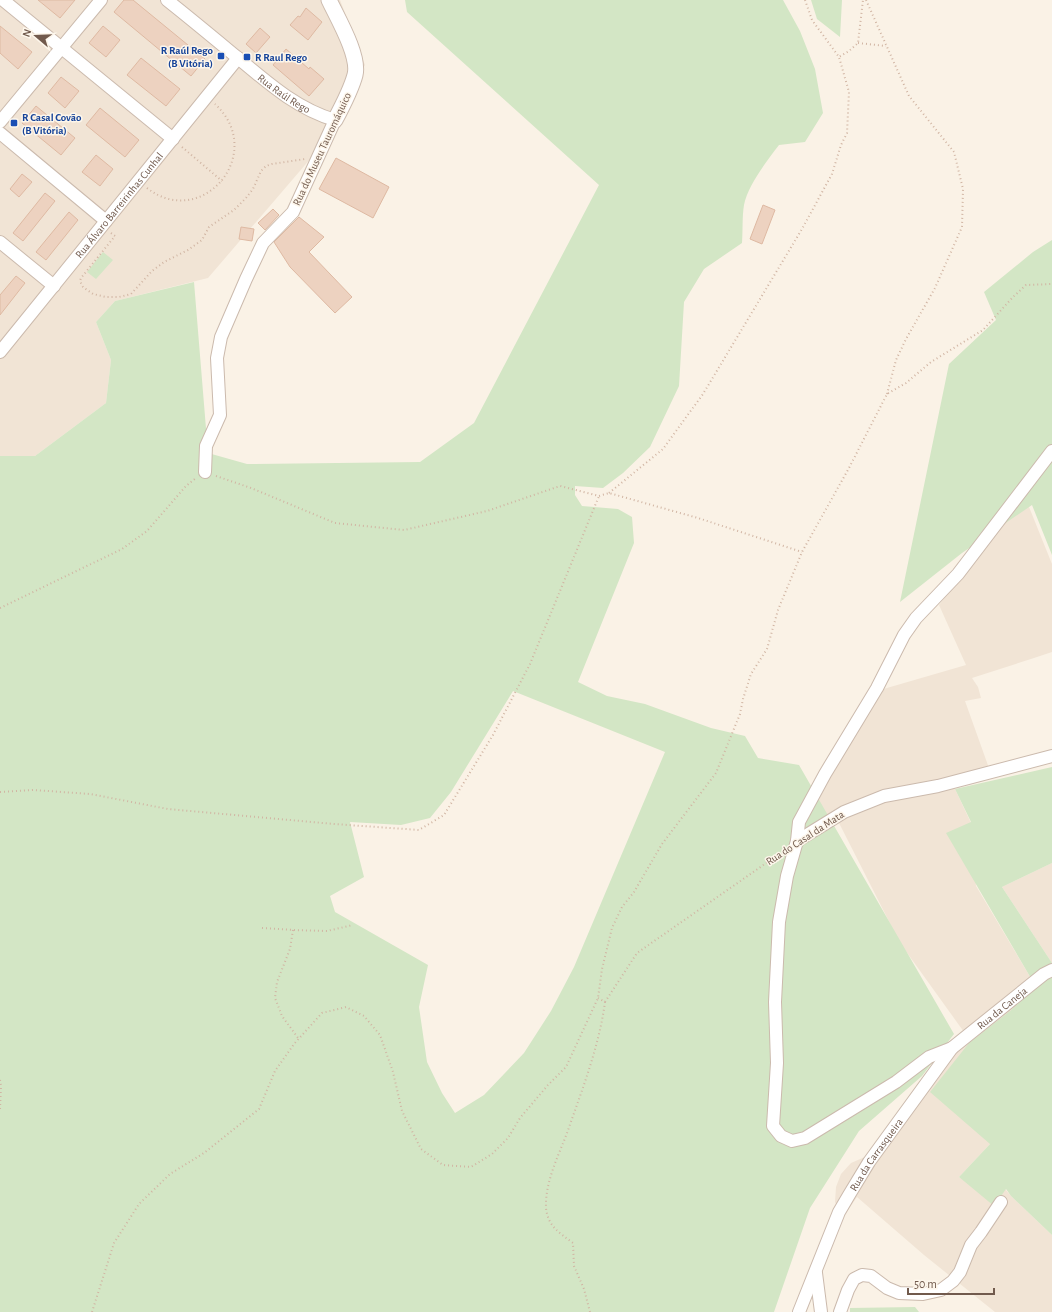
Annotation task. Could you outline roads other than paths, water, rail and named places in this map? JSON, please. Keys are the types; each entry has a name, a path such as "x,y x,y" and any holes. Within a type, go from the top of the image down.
{"street":[{"path":"3,0 172,139"},
{"path":"0,122 101,0"},
{"name":"Rua Raúl Rego","path":"167,0 266,82 301,106 322,116 335,120"},
{"name":"Rua do Museu Tauromáquico","path":"205,472 206,446 220,415 217,358 220,337 263,243 293,212 356,73 354,56 345,32 328,0"},
{"name":"Rua Álvaro Barreirinhas Cunhal","path":"0,350 54,286 238,58"},
{"path":"0,133 104,223"},
{"path":"0,242 54,286"},
{"path":"952,1048 929,1057 896,1082 805,1138 792,1141 781,1136 773,1126 777,1063 776,1002 779,922 787,876 797,841 799,822 825,774 877,688 904,635 916,618 958,574 1052,451"},
{"name":"Rua do Casal da Mata","path":"797,841 844,812 884,796 938,786 1052,756"},
{"name":"Rua da Caneja","path":"952,1048 1044,974 1052,970"},
{"name":"Rua da Carrasqueira","path":"799,1312 839,1212 849,1194 869,1162 952,1048"},
{"path":"840,1312 854,1278 862,1274 871,1276 887,1288 899,1293 923,1294 941,1290 953,1281 960,1272 971,1245 1001,1202"},
{"path":"816,1272 821,1312"}],"place":[{"name":"R Raúl Rego (B Vitória)","path":"221,56"},
{"name":"R Raul Rego","path":"247,57"},
{"name":"R Casal Covão (B Vitória)","path":"14,123"}]}
